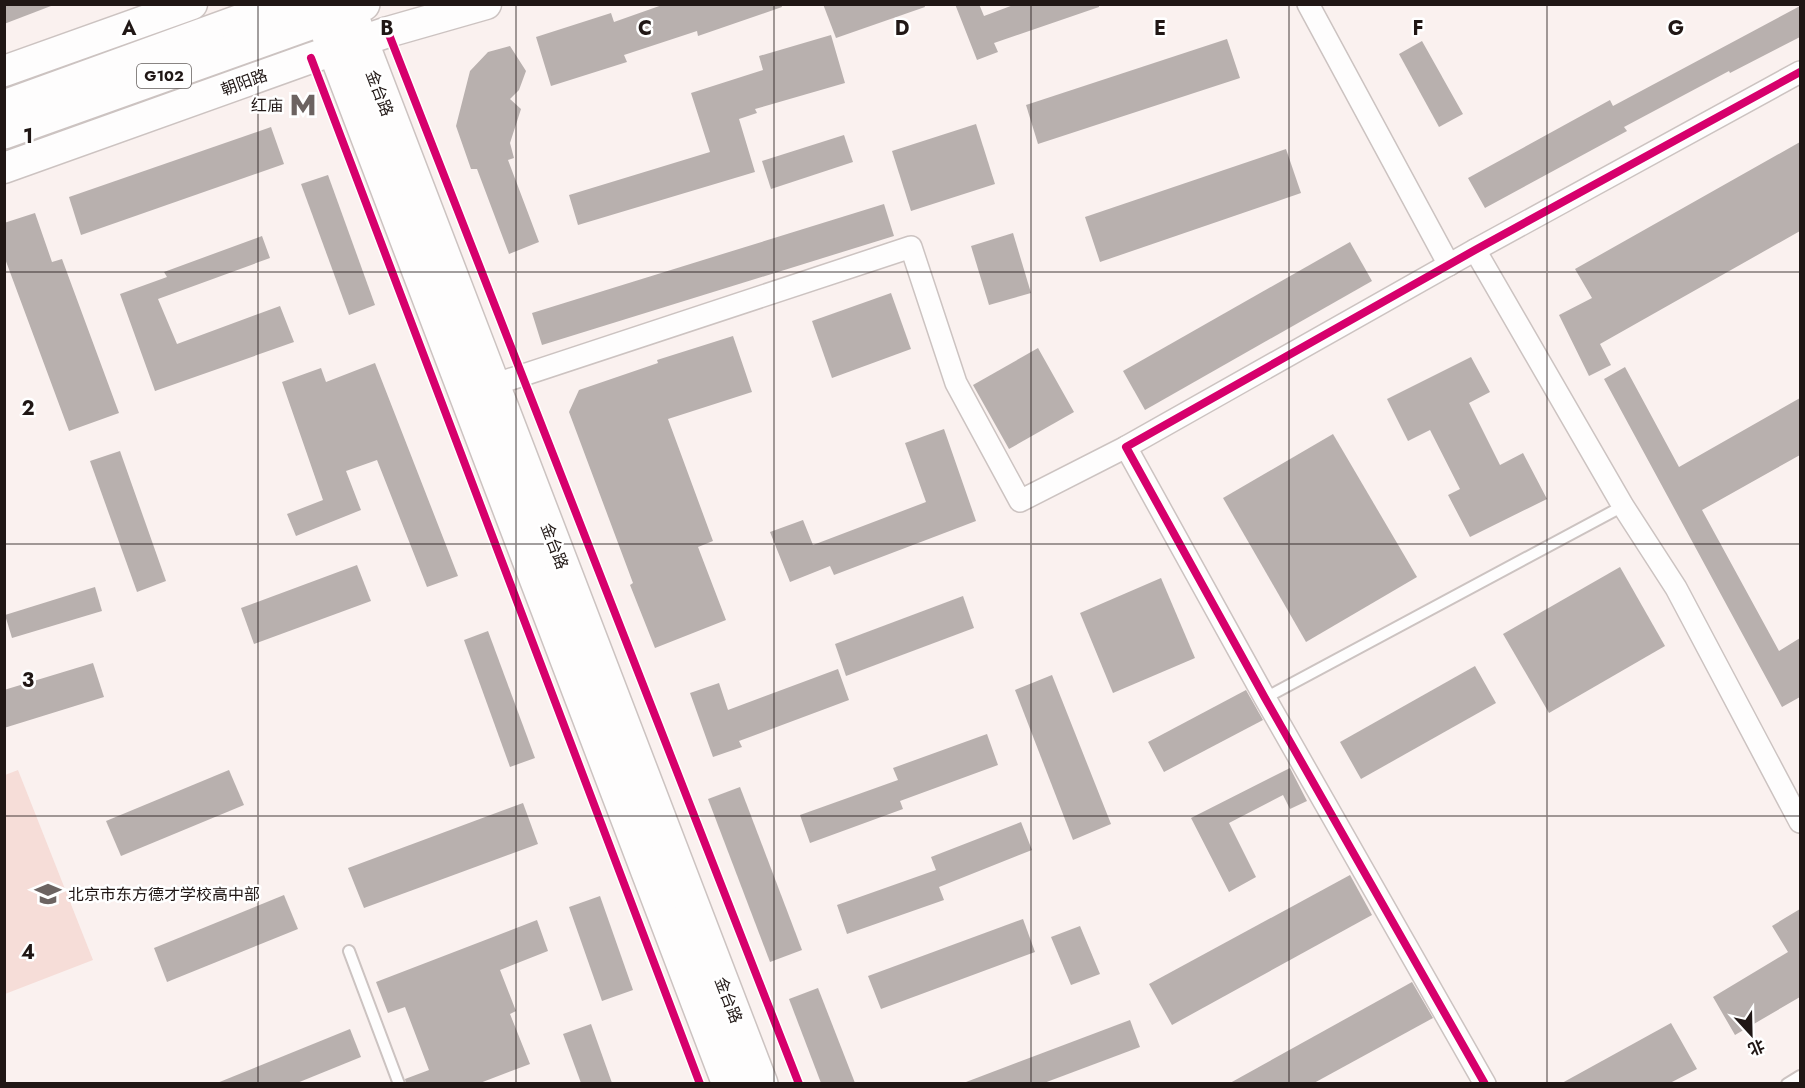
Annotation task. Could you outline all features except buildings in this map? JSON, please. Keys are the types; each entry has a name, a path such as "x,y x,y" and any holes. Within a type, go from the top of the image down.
{"main road":[{"name":"G102","path":"4,107 288,4"},
{"name":"金台路","path":"340,8 348,46 729,1083"},
{"name":"朝阳路","path":"4,132 340,8"},
{"name":"金台路","path":"348,46 493,385 761,1083"}],"street":[{"path":"4,71 192,4"},
{"name":"朝阳路","path":"4,168 388,32 486,4"},
{"path":"1308,4 1449,265"},
{"path":"493,385 911,246 956,383 1020,501 1126,447 1475,250 1800,72"},
{"path":"1475,250 1623,506 1676,588 1800,822"},
{"path":"1126,447 1265,698 1485,1083"}],"lane":[{"path":"1265,698 1623,506"},
{"path":"349,951 399,1083"},
{"path":"1787,1083 1800,1076"}],"shaded area":[{"path":"18,770 93,960 5,994 5,775"}],"cycle path":[{"path":"388,32 799,1084"},
{"path":"311,58 700,1084"},
{"path":"1485,1084 1265,698 1126,447 1475,250 1800,72"}],"place":[{"name":"红庙","path":"303,105"},
{"name":"北京市东方德才学校高中部","path":"48,894"}]}
